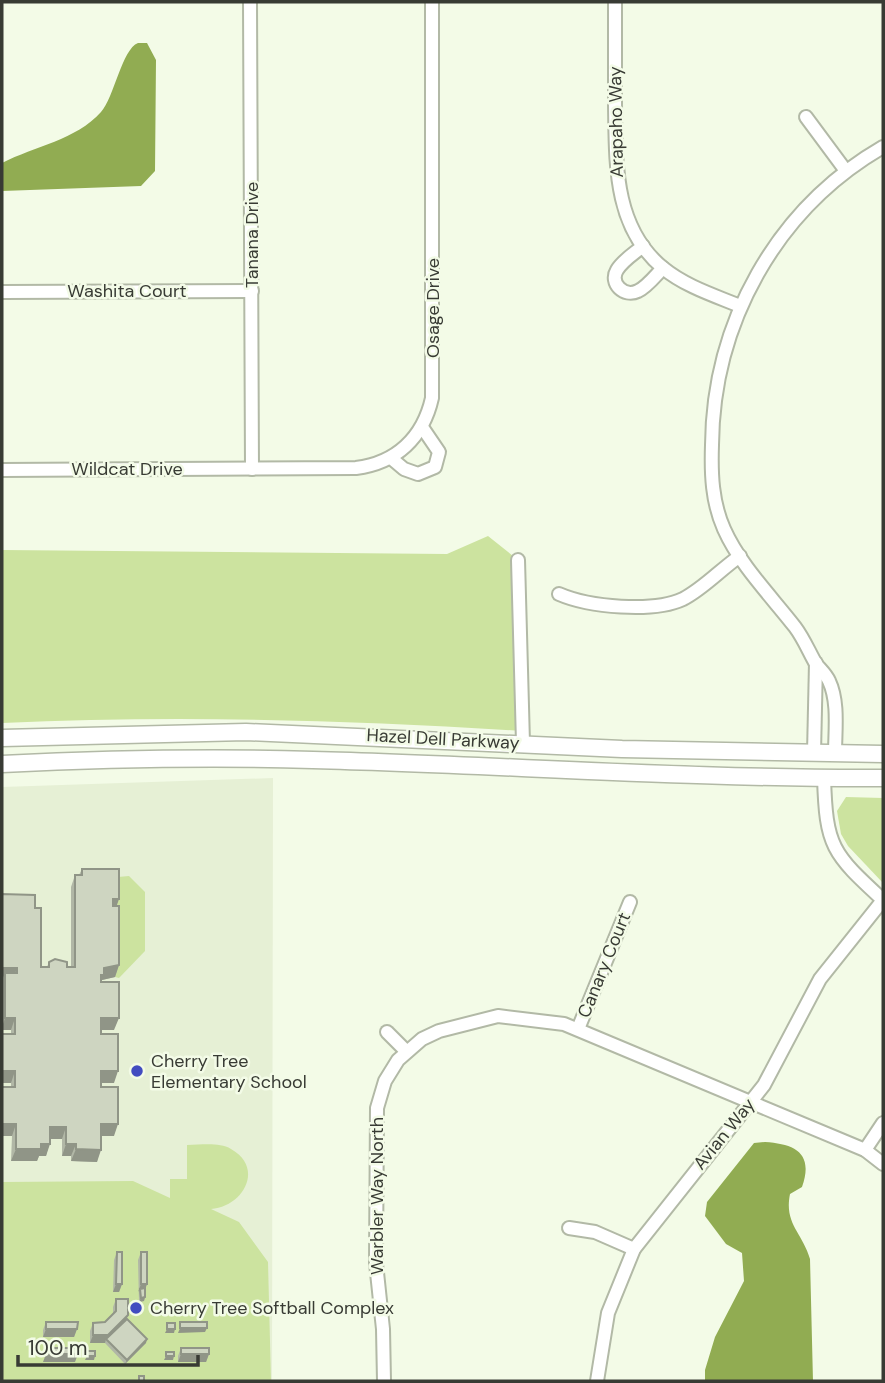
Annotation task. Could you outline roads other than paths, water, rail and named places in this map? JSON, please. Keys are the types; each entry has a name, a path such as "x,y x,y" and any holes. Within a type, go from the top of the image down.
{"main road":[{"name":"Hazel Dell Parkway","path":"2,738 246,732 883,754"},
{"name":"Hazel Dell Parkway","path":"2,764 187,759 312,760 617,774 883,778"}],"street":[{"name":"Tanana Drive","path":"250,2 252,469"},
{"name":"Osage Drive","path":"252,469 356,468 391,458 411,442 430,409 433,385 432,2"},
{"name":"Arapaho Way","path":"615,2 617,183 627,216 643,246 663,268 697,288 740,306"},
{"path":"806,117 846,171"},
{"path":"835,754 834,699 829,680 796,628 740,556 719,517 712,466 718,378 740,306 781,237 821,192 846,171 883,147"},
{"path":"643,246 618,268 615,277 617,286 625,292 638,291 663,268"},
{"name":"Washita Court","path":"2,292 252,291"},
{"path":"391,458 404,469 418,474 435,467 439,452 422,427"},
{"name":"Wildcat Drive","path":"2,470 252,469"},
{"path":"559,594 587,603 669,604 684,598 740,556"},
{"path":"518,560 523,743"},
{"path":"814,753 816,663"},
{"path":"824,777 829,838 840,857 883,900"},
{"name":"Avian Way","path":"597,1381 608,1313 634,1249 764,1085 820,979 883,900"},
{"name":"Canary Court","path":"578,1029 630,902"},
{"name":"Warbler Way North","path":"384,1381 384,1341 376,1263 376,1120 385,1081 406,1051 439,1031 488,1017 541,1019 578,1029 865,1150 883,1164"},
{"path":"387,1032 406,1051"},
{"path":"865,1150 883,1123"},
{"path":"569,1228 594,1232 634,1249"}],"place":[{"name":"Cherry Tree Elementary School","path":"137,1071"},
{"name":"Cherry Tree Softball Complex","path":"136,1308"}]}
